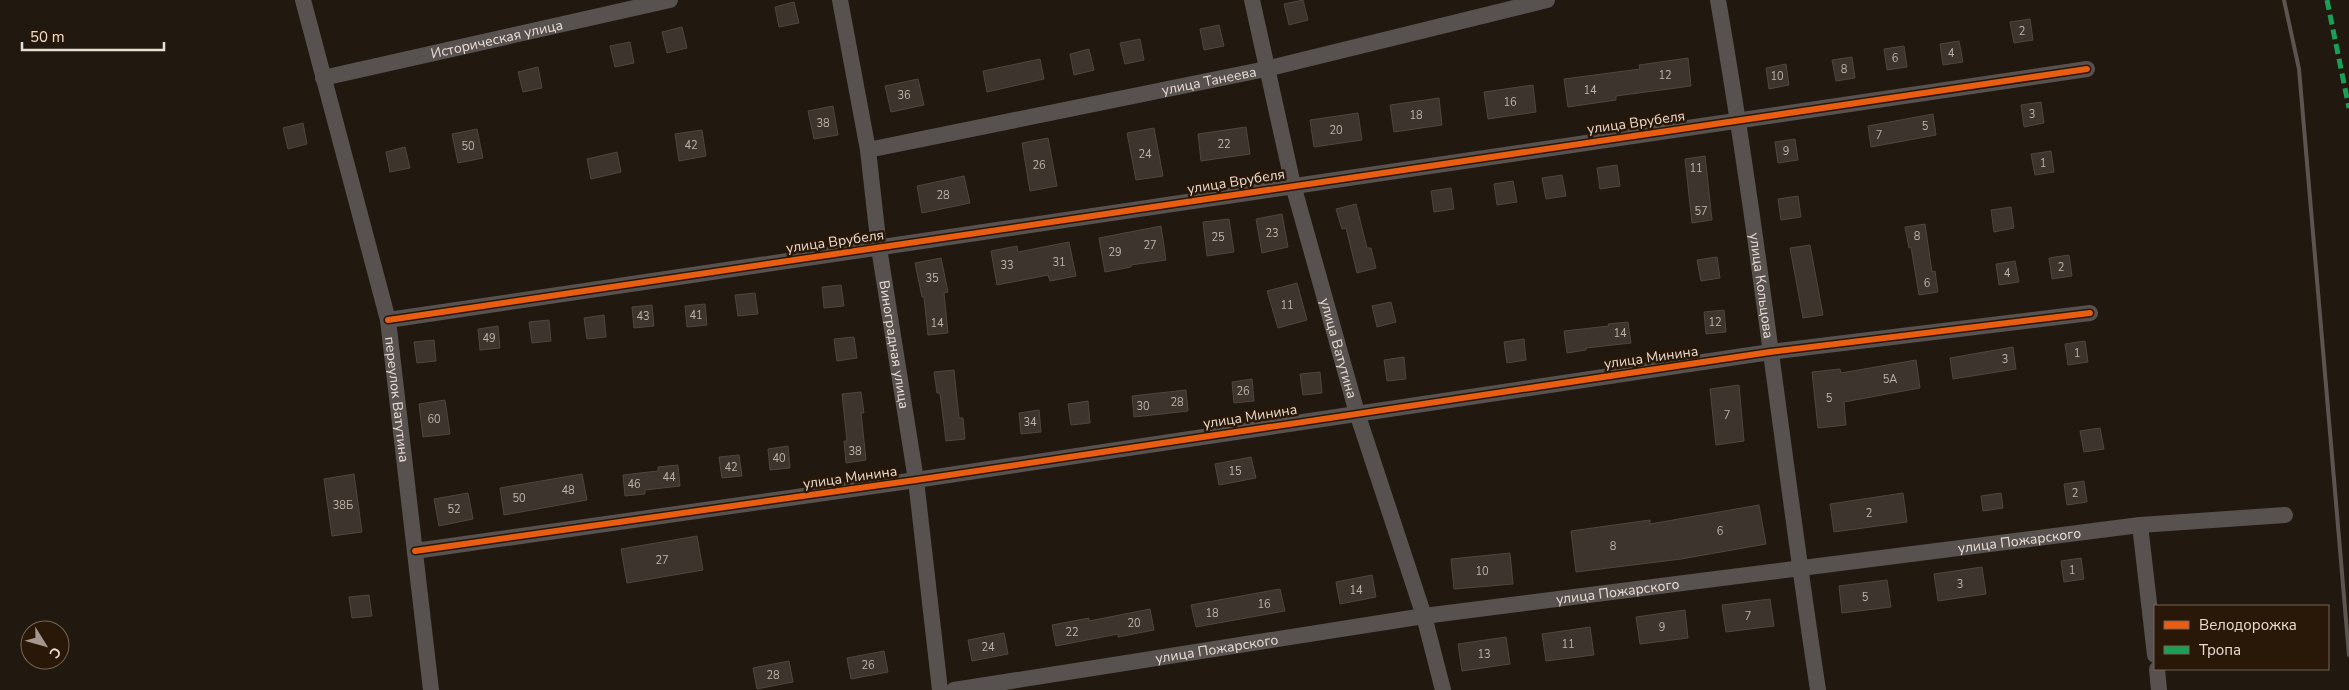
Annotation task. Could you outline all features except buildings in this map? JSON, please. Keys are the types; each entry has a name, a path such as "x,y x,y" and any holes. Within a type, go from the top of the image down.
{"street":[{"name":"переулок Ватутина","path":"303,0 388,320 431,690"},
{"name":"Историческая улица","path":"323,78 670,0"},
{"name":"Виноградная улица","path":"840,0 868,150 879,248 916,480 940,690"},
{"name":"улица Ватутина","path":"1252,0 1293,185 1357,413 1424,616 1442,690"},
{"name":"улица Танеева","path":"868,150 1266,69 1547,0"},
{"name":"улица Кольцова","path":"1718,0 1739,119 1799,569 1818,690"},
{"name":"улица Врубеля","path":"388,320 2087,69"},
{"name":"улица Минина","path":"415,551 916,480 1770,352 2090,313"},
{"name":"улица Пожарского","path":"954,690 1424,616 2140,525 2285,514"},
{"path":"2140,525 2154,646"},
{"path":"2157,670 2159,690"}],"railway":[{"path":"2284,0 2299,69 2349,655"}],"marked path":[{"path":"2327,0 2349,108"}],"cycle path":[{"path":"388,320 2087,69"},
{"path":"415,551 916,480 1770,352 2090,313"}]}
